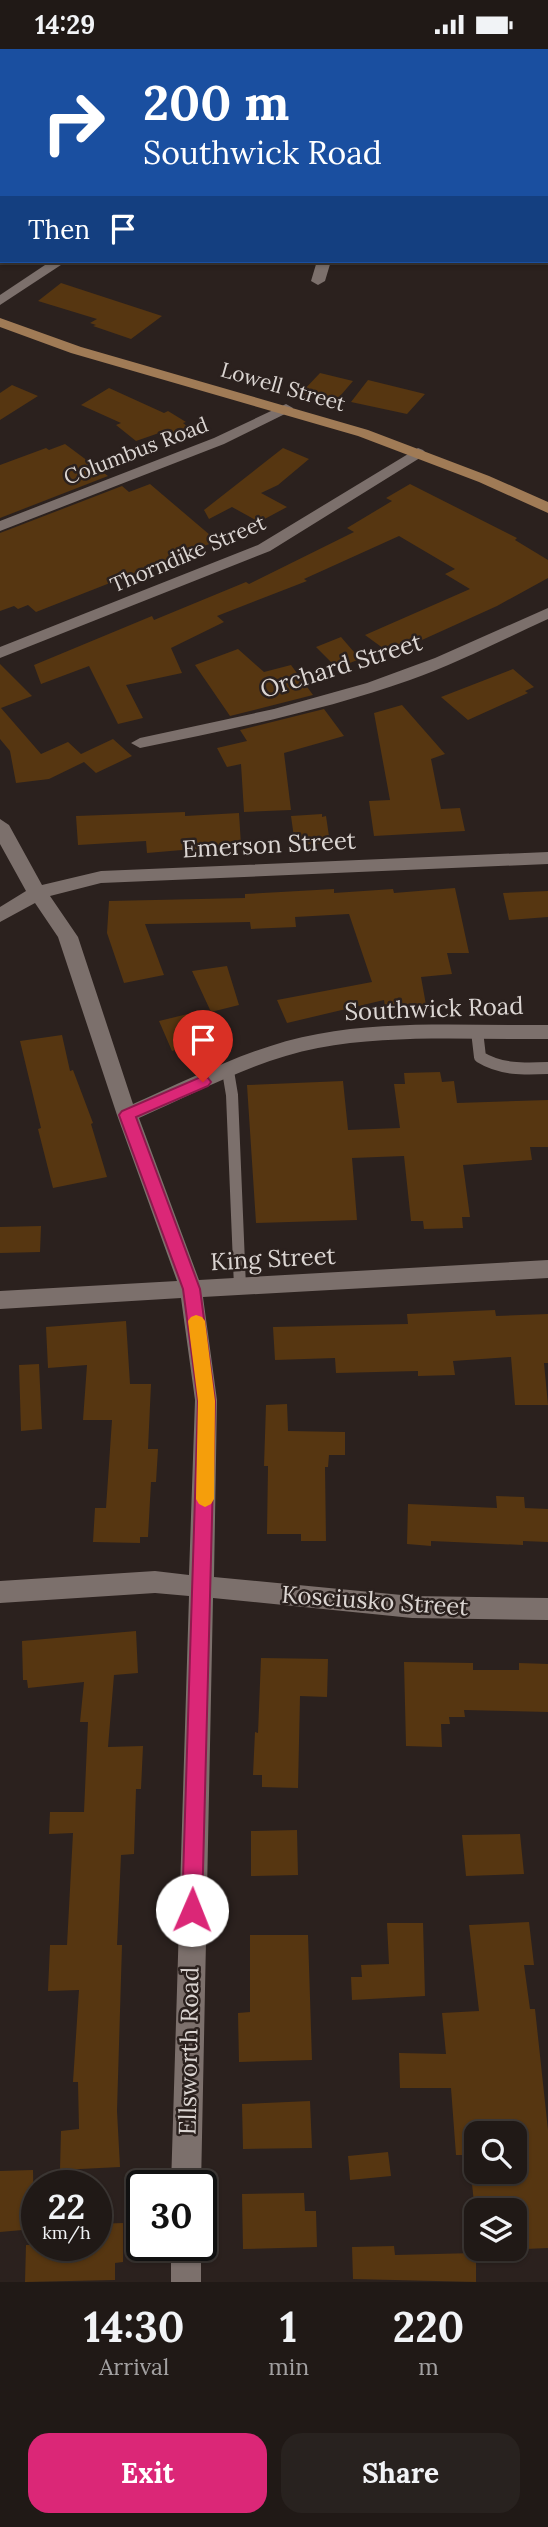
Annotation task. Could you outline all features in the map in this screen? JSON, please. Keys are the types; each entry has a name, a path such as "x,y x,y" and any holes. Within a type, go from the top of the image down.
{"main road":[{"name":"Lowell Street","path":"0,322 118,363 286,408 418,453 548,508"}],"street":[{"path":"0,301 57,263"},
{"path":"317,281 323,263"},
{"name":"Columbus Road","path":"0,526 219,441 286,408"},
{"name":"Thorndike Street","path":"0,653 264,548 418,453"},
{"name":"Orchard Street","path":"140,743 269,715 363,690 408,675 548,613"},
{"name":"Ellsworth Road","path":"0,825 18,864 37,893 61,921 68,937 127,1115 191,1289 206,1401 195,1745 186,2170"},
{"name":"Emerson Street","path":"0,916 37,893 101,877 548,857"},
{"name":"Southwick Road","path":"127,1115 262,1056 336,1038 373,1034 477,1031 548,1032"},
{"name":"King Street","path":"0,1300 548,1269"},
{"name":"Kosciusko Street","path":"0,1592 155,1582 412,1607 548,1609"},
{"path":"186,2261 186,2282"}],"lane":[{"path":"477,1031 480,1057 491,1065 510,1069 548,1068"},
{"path":"228,1071 232,1095 240,1287"}],"building":[{"path":"61,283 162,316 131,339 90,323 97,319 38,301"},
{"path":"320,373 353,381 335,402 301,393"},
{"path":"368,380 425,394 407,414 351,402"},
{"path":"12,385 38,396 0,420 0,393"},
{"path":"109,388 164,413 168,411 186,422 183,423 188,427 163,436 159,433 136,441 116,425 121,423 81,405"},
{"path":"65,444 108,476 0,518 0,465"},
{"path":"283,448 309,459 278,485 261,493 287,507 259,522 232,507 209,519 204,510"},
{"path":"150,484 217,541 36,612 28,605 0,611 0,533 122,486 129,492"},
{"path":"410,484 517,538 515,540 548,560 548,578 497,606 391,654 365,635 470,589 445,574 455,569 399,536 304,579 307,581 217,616 224,622 171,648 182,673 126,685 143,718 118,724 89,666 41,684 34,665 152,616 154,620 246,582 249,584 354,532 347,528 392,501 386,498"},
{"path":"341,637 360,659 337,668 316,647"},
{"path":"238,649 264,672 291,665 313,695 230,716 195,665"},
{"path":"0,664 32,696 1,708 41,754 68,742 81,754 113,739 132,756 96,773 84,762 49,779 16,783 10,751 0,739"},
{"path":"513,669 534,687 525,691 528,693 468,720 441,697"},
{"path":"402,705 445,754 431,759 441,809 460,808 465,831 374,836 369,801 390,800 374,713"},
{"path":"324,709 344,736 284,753 291,810 244,812 241,764 227,767 217,748 247,741 240,730"},
{"path":"185,812 185,816 239,813 241,845 147,853 146,841 78,845 76,816"},
{"path":"322,814 322,817 326,816 330,843 295,845 291,816"},
{"path":"455,888 469,953 447,953 452,974 421,977 426,1005 385,1007 384,1000 287,1023 277,1000 372,982 349,914 295,917 296,927 251,929 250,922 145,924 164,975 124,983 107,933 109,901 245,898 245,894 334,889 334,893 393,889 394,893"},
{"path":"548,891 548,917 509,920 503,893"},
{"path":"227,966 239,1005 211,1012 192,971"},
{"path":"196,1012 210,1041 172,1051 159,1021"},
{"path":"62,1035 70,1071 73,1070 93,1123 91,1124 107,1177 53,1188 20,1041"},
{"path":"440,1072 442,1082 454,1081 457,1103 548,1100 548,1147 530,1147 532,1160 463,1165 470,1217 462,1217 463,1228 424,1229 423,1221 411,1221 404,1156 352,1158 357,1220 256,1223 247,1085 343,1081 348,1130 400,1128 394,1084 405,1084 404,1073"},
{"path":"41,1226 40,1252 0,1253 0,1227"},
{"path":"495,1310 496,1316 548,1314 548,1363 544,1363 548,1405 515,1405 511,1357 453,1361 455,1375 418,1376 418,1371 336,1373 335,1358 275,1360 273,1327 408,1324 407,1314"},
{"path":"126,1321 130,1384 151,1384 148,1449 158,1449 156,1482 151,1482 148,1537 140,1537 140,1543 93,1542 95,1508 106,1508 112,1420 83,1420 87,1365 48,1368 46,1327"},
{"path":"39,1364 42,1429 21,1431 19,1365"},
{"path":"287,1404 288,1431 345,1432 345,1455 329,1455 328,1467 325,1467 326,1541 301,1541 301,1534 267,1534 268,1466 264,1466 266,1405"},
{"path":"496,1496 524,1497 525,1508 548,1509 548,1542 523,1541 523,1545 431,1541 431,1546 407,1544 408,1504 497,1508"},
{"path":"136,1631 138,1673 114,1675 108,1747 143,1746 141,1789 136,1789 134,1854 121,1855 117,1945 122,1945 117,2111 120,2167 60,2170 61,2131 79,2129 78,2082 73,2082 79,1990 48,1991 50,1945 67,1945 73,1833 49,1834 50,1812 84,1812 88,1722 80,1722 84,1682 28,1688 27,1680 23,1680 22,1641"},
{"path":"261,1658 328,1659 327,1697 300,1696 298,1788 262,1787 262,1775 253,1775 255,1732 258,1733"},
{"path":"404,1662 473,1663 473,1670 519,1670 519,1663 548,1664 548,1712 464,1710 465,1717 449,1717 450,1724 441,1724 442,1747 406,1746"},
{"path":"297,1830 298,1875 251,1876 251,1831"},
{"path":"520,1834 524,1874 466,1876 462,1835"},
{"path":"529,1922 534,1965 524,1965 530,2009 535,2009 548,2130 548,2248 527,2249 527,2198 473,2198 472,2184 527,2184 527,2121 464,2121 464,2155 456,2155 451,2088 400,2088 399,2053 446,2054 442,2013 479,2011 469,1925"},
{"path":"387,1923 423,1923 425,1996 352,2000 351,1977 362,1977 361,1965 389,1964"},
{"path":"250,1935 308,1935 312,2060 239,2062 238,2013 250,2012"},
{"path":"310,2101 312,2148 243,2149 242,2104"},
{"path":"388,2152 391,2176 350,2180 348,2156"},
{"path":"21,2170 21,2230 0,2232 0,2171"},
{"path":"304,2193 305,2211 316,2211 317,2247 243,2249 242,2194"},
{"path":"112,2223 123,2223 123,2262 115,2263 115,2280 25,2282 26,2261 112,2261"},
{"path":"394,2246 395,2255 464,2253 464,2261 476,2261 476,2282 353,2279 352,2247"}],"slow traffic":[{"path":"196,1321 206,1401 205,1499"}],"route":[{"path":"192,1910 206,1401 202,1354 191,1289 127,1115 203,1082"}]}
